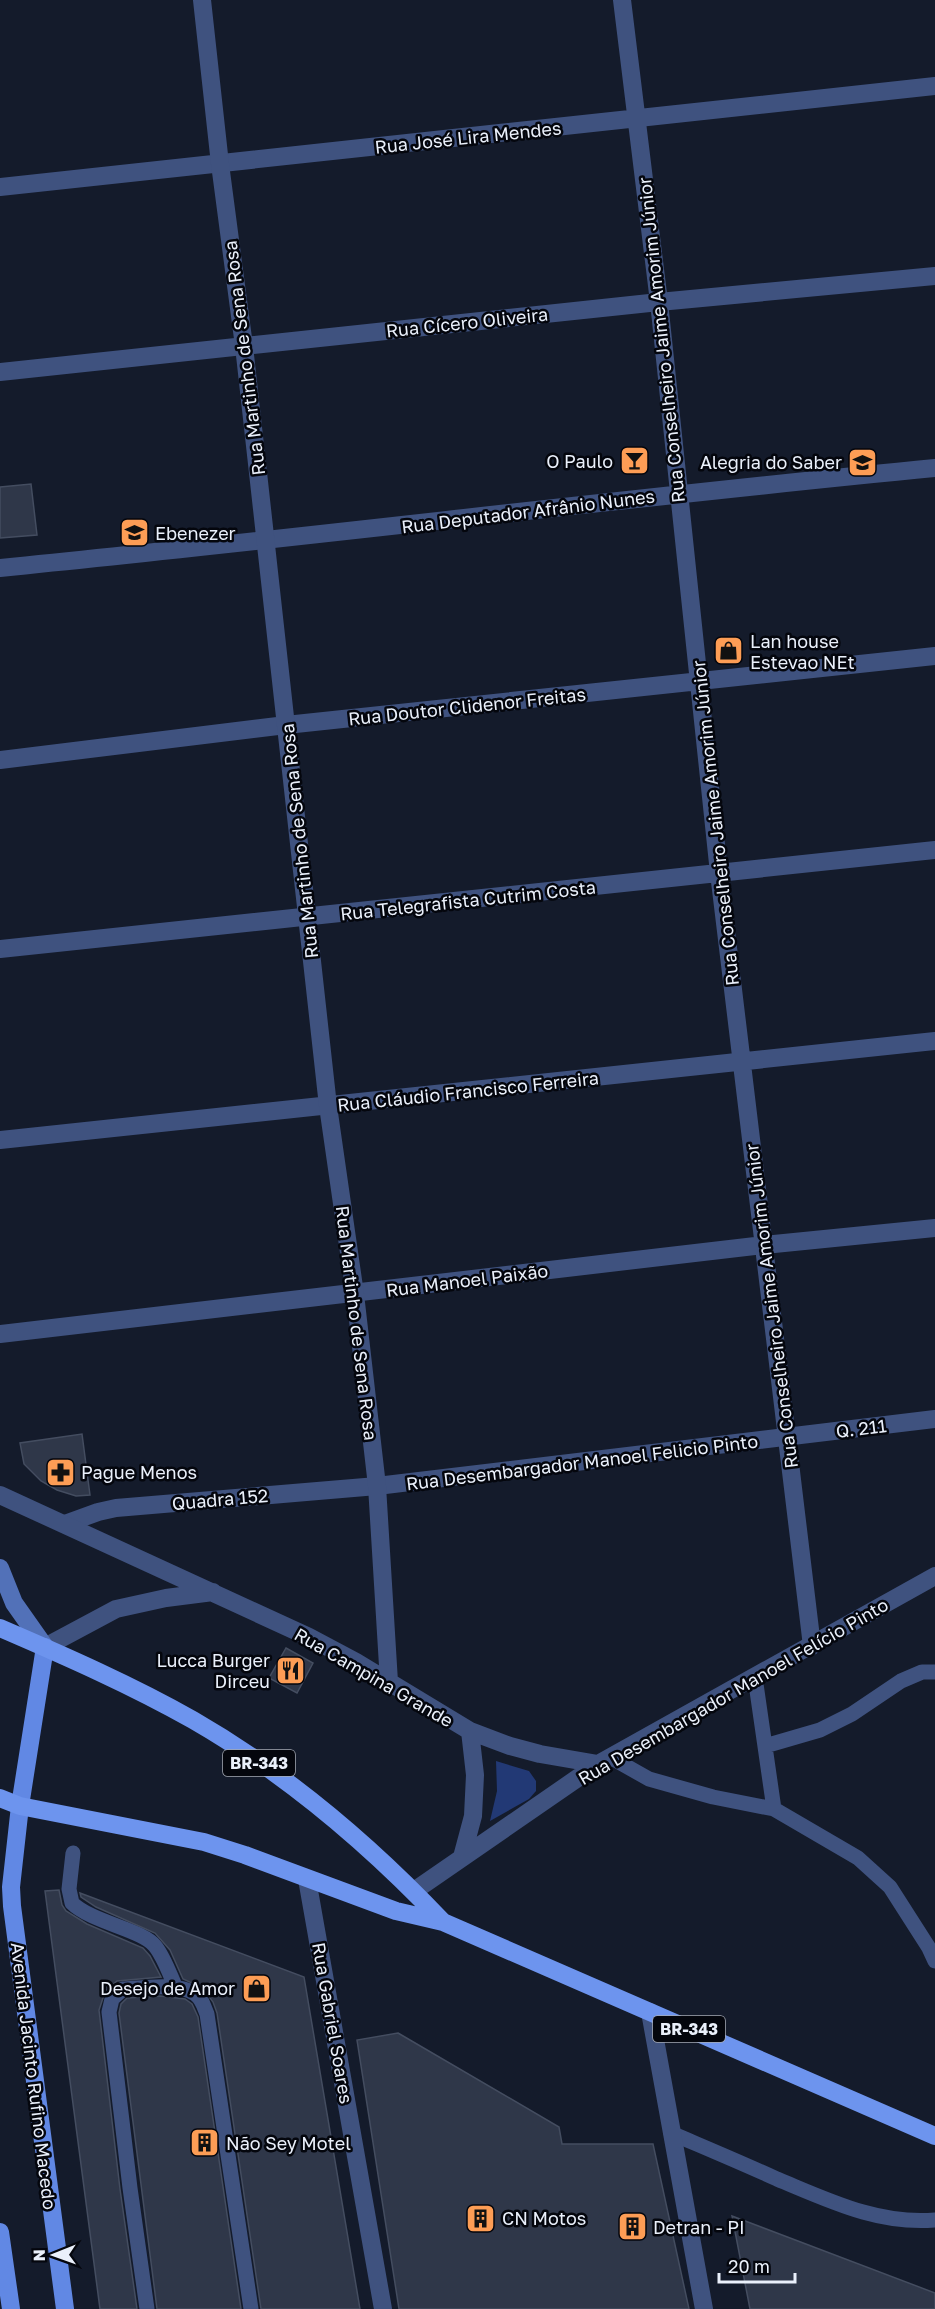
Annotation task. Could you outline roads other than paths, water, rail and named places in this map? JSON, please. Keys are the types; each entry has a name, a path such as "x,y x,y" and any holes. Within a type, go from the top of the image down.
{"highway":[{"name":"BR-343","path":"0,1628 45,1647 194,1721 257,1761 326,1812 414,1891 444,1922"},
{"name":"BR-343","path":"0,1798 20,1806 204,1842 245,1854 307,1880 396,1911 444,1922 935,2136"}],"main road":[{"path":"0,1568 14,1603 45,1647"},
{"name":"Avenida Jacinto Rufino Macedo","path":"45,1647 20,1806 12,1906 64,2309"},
{"path":"0,2232 11,2309"}],"street":[{"name":"Rua Martinho de Sena Rosa","path":"202,0 220,164 244,346 328,1107 355,1294 377,1486 388,1682"},
{"name":"Rua Conselheiro Jaime Amorim Júnior","path":"622,0 659,302 719,873 812,1646"},
{"name":"Rua José Lira Mendes","path":"0,187 935,86"},
{"name":"Rua Cícero Oliveira","path":"0,372 659,302 935,276"},
{"name":"Rua Deputador Afrânio Nunes","path":"0,568 265,542 678,493 935,468"},
{"name":"Rua Doutor Clidenor Freitas","path":"0,760 286,725 935,656"},
{"name":"Rua Telegrafista Cutrim Costa","path":"0,949 935,850"},
{"name":"Rua Cláudio Francisco Ferreira","path":"0,1140 935,1041"},
{"name":"Rua Manoel Paixão","path":"0,1334 764,1245 935,1228"},
{"name":"Q. 211","path":"787,1437 935,1419"},
{"name":"Rua Desembargador Manoel Felicio Pinto","path":"377,1486 787,1437"},
{"name":"Quadra 152","path":"65,1524 116,1508 377,1486"},
{"name":"Rua Campina Grande","path":"0,1495 309,1637 470,1731 540,1754 604,1761"},
{"name":"Rua Desembargador Manoel Felício Pinto","path":"414,1891 604,1761 935,1576"},
{"path":"45,1647 116,1609 213,1592"},
{"name":"Rua Campina Grande","path":"462,1857 473,1816 475,1775 470,1731"},
{"name":"Rua Gabriel Soares","path":"307,1880 383,2309"},
{"path":"650,2012 704,2309"}],"lane":[{"path":"765,1746 820,1730 852,1714 901,1681 922,1672 935,1672"},
{"path":"755,1677 774,1809"},
{"path":"604,1761 658,1782 712,1797 774,1809 858,1858 890,1887 935,1961"},
{"path":"73,1853 69,1889 72,1903 101,1921 155,1944 176,1988"},
{"path":"147,2309 130,2188 110,2005 116,1994 123,1989 176,1988 186,1989 196,1994 207,2014 251,2309"},
{"path":"671,2133 837,2204 890,2220 913,2222 935,2220"}],"place":[{"name":"O Paulo","path":"634,461"},
{"name":"Alegria do Saber","path":"863,462"},
{"name":"Ebenezer","path":"134,533"},
{"name":"Lan house Estevao NEt","path":"729,651"},
{"name":"Pague Menos","path":"60,1472"},
{"name":"Lucca Burger Dirceu","path":"291,1670"},
{"name":"Desejo de Amor","path":"256,1988"},
{"name":"Não Sey Motel","path":"205,2143"},
{"name":"CN Motos","path":"481,2218"},
{"name":"Detran - PI","path":"632,2227"}]}
